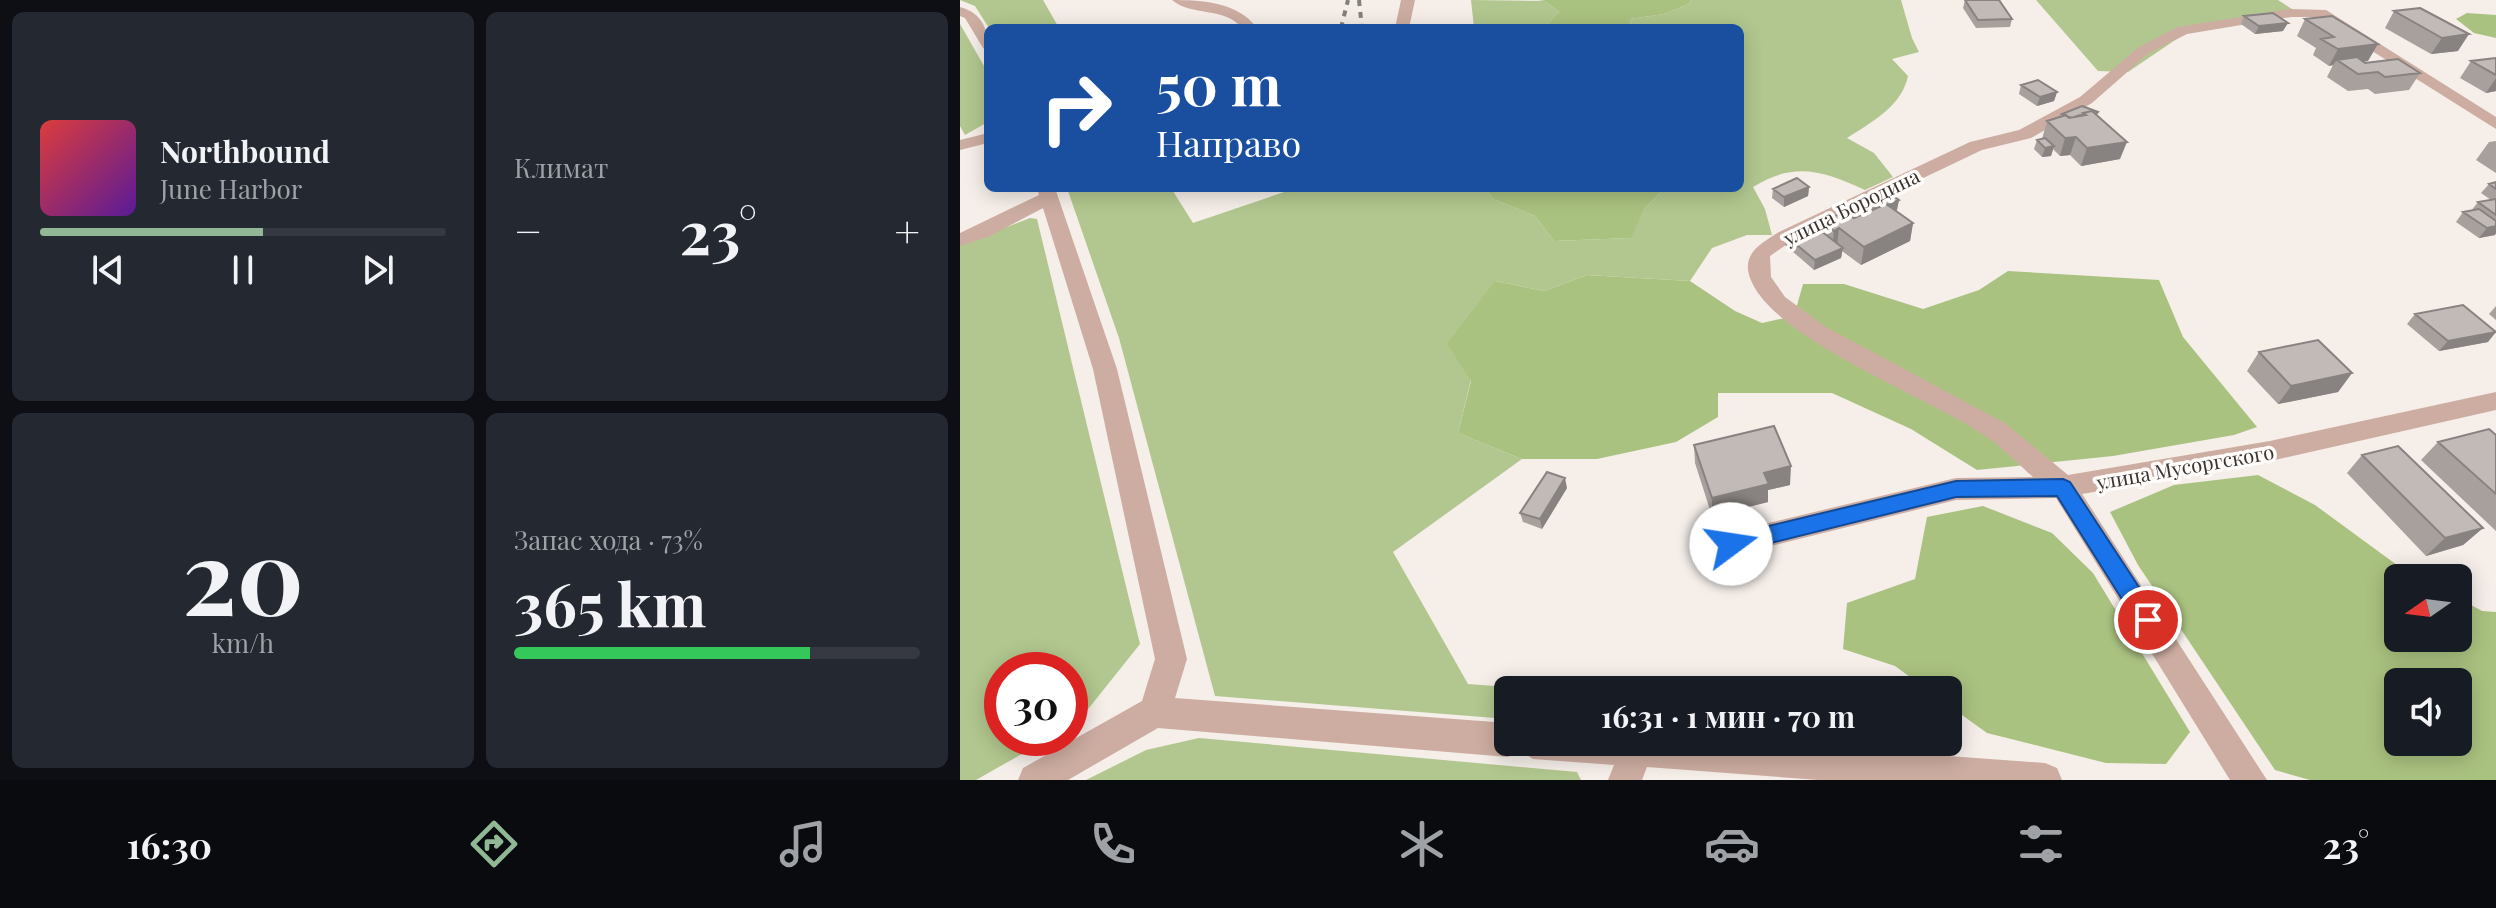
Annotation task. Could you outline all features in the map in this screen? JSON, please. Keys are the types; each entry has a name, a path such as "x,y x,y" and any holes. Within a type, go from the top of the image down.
{"street":[{"path":"1179,0 1187,4 1225,8 1243,17 1247,24"},
{"path":"1403,24 1408,0"},
{"path":"960,11 971,15 984,38"},
{"name":"улица Бородина","path":"2063,487 1996,430 1818,332 1777,302 1760,277 1760,254 1786,236 1976,146 2025,134 2086,100 2144,50 2183,30 2290,13 2321,13 2496,124"},
{"path":"960,145 984,139"},
{"path":"960,240 981,233 1047,192 1105,369 1171,659 1155,712"},
{"name":"улица Мусоргского","path":"1731,544 1956,489 2063,487 2270,451 2496,401"},
{"path":"2063,487 2250,780"},
{"path":"1035,780 1155,712 1494,739"},
{"path":"1593,756 1631,765 1803,764 2045,780"}],"green space":[{"path":"960,0 1043,0 1057,24 986,24 975,6"},
{"path":"1471,0 1545,1 1559,12 1548,24 1474,24"},
{"path":"1538,0 1691,0 1689,4 1664,14 1630,19 1631,24 1548,24 1559,12 1545,1"},
{"path":"1691,0 1901,0 1919,52 1892,59 1908,76 1905,87 1893,105 1847,138 1874,153 1893,177 1865,190 1836,178 1809,172 1782,174 1768,179 1753,187 1765,209 1772,235 1747,235 1712,248 1690,281 1587,275 1544,291 1495,281 1458,433 1522,459 1393,552 1468,684 1494,686 1494,718 1215,696 1119,338 1068,192 1174,192 1193,223 1284,192 1488,192 1493,199 1535,216 1554,241 1630,238 1645,208 1661,192 1744,192 1744,24 1631,24 1630,19 1664,14 1689,4"},
{"path":"2036,0 2278,0 2295,11 2319,15 2266,19 2184,34 2128,72 2098,71"},
{"path":"2467,13 2496,15 2496,38 2474,33 2456,19"},
{"path":"960,24 984,66 984,124 965,135 960,126"},
{"path":"1488,192 1661,192 1645,208 1631,238 1554,241 1535,216 1493,199"},
{"path":"1030,218 1037,219 1140,644 1088,709 1088,652 984,652 984,756 1018,756 976,780 960,780 960,245"},
{"path":"2008,271 2159,280 2183,337 2257,427 2234,435 2113,456 1977,470 1911,429 1832,393 1718,393 1718,417 1676,442 1597,459 1522,459 1458,433 1471,381 1447,344 1495,281 1544,291 1587,275 1690,281 1735,311 1762,323 1794,316 1803,284 1844,284 1923,309 1979,290"},
{"path":"2258,475 2315,505 2396,564 2384,564 2384,652 2472,652 2472,606 2482,611 2496,612 2496,780 2310,780 2275,770 2138,565 2110,512 2174,485"},
{"path":"1983,506 2052,533 2093,573 2190,732 2166,764 2106,763 1987,733 1962,715 1962,676 1909,676 1895,666 1843,649 1847,603 1915,579 1927,517"},
{"path":"1199,738 1577,772 1581,780 1086,780 1146,750"}],"building":[{"path":"1965,0 1999,0 2012,19 1978,20"},
{"path":"2420,8 2469,34 2442,38 2394,11"},
{"path":"2273,13 2288,23 2259,26 2244,16"},
{"path":"2332,16 2378,44 2338,49 2321,39 2334,37 2305,19"},
{"path":"2357,57 2365,63 2398,59 2420,73 2385,77 2378,72 2358,74 2337,60"},
{"path":"2496,58 2496,75 2471,61"},
{"path":"2038,80 2057,92 2040,97 2021,85"},
{"path":"2082,106 2098,112 2071,118 2062,114"},
{"path":"2092,111 2127,142 2087,148 2076,137 2065,138 2047,121 2066,115 2069,118 2086,115 2083,113"},
{"path":"2045,138 2054,146 2045,148 2037,140"},
{"path":"1797,178 1809,187 1784,197 1773,189"},
{"path":"1883,189 1899,200 1879,207 1865,197"},
{"path":"2496,199 2496,215 2478,202"},
{"path":"1886,204 1913,223 1864,247 1839,228 1834,231 1828,226 1838,222 1832,217 1845,212 1854,218"},
{"path":"2479,209 2496,221 2496,226 2487,228 2463,212"},
{"path":"1821,231 1843,248 1815,260 1786,236 1793,233 1802,239"},
{"path":"2463,305 2496,332 2448,341 2415,314"},
{"path":"2318,340 2352,373 2291,386 2259,352"},
{"path":"1774,426 1791,466 1764,473 1769,484 1712,498 1694,445"},
{"path":"2489,429 2496,435 2496,494 2438,442"},
{"path":"2398,446 2483,528 2445,538 2362,455"},
{"path":"1547,472 1565,478 1540,519 1520,513"}],"railway":[{"path":"1342,24 1348,0"},
{"path":"1359,0 1362,24"}],"route":[{"path":"1731,544 1956,489 2063,487 2148,620"}]}
